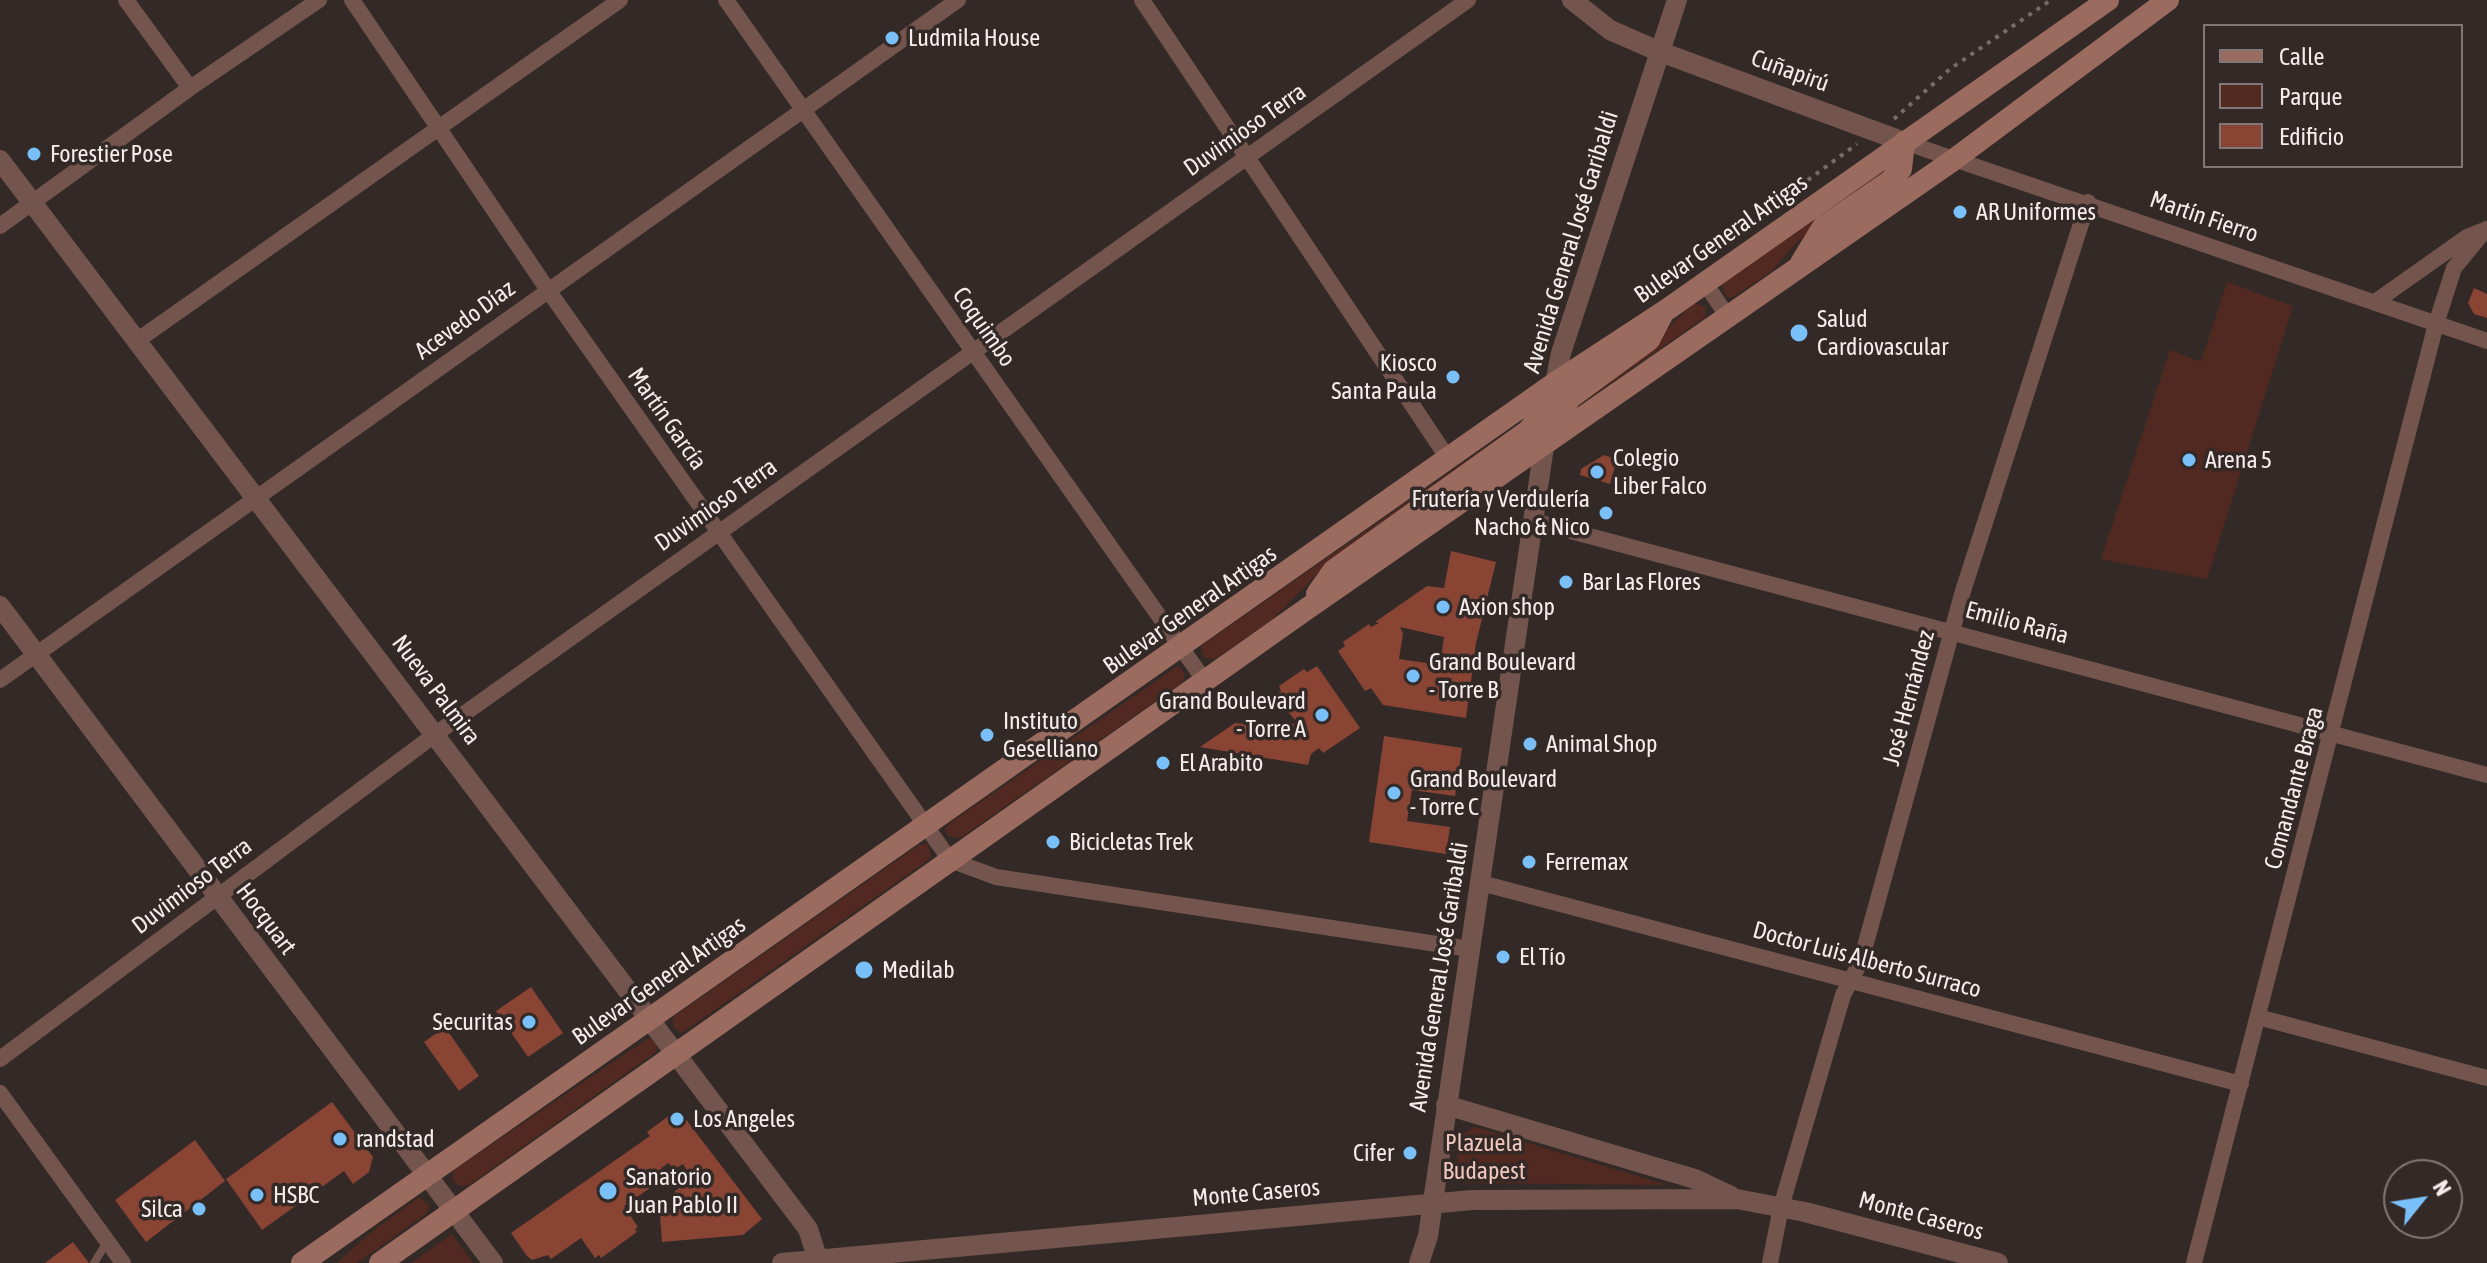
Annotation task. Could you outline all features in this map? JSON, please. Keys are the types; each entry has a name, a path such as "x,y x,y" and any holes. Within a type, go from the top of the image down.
{"main road":[{"name":"Bulevar General Artigas","path":"309,1260 1555,383 1665,311 2108,0"},
{"path":"380,1263 1204,680 1952,161 2168,0"},
{"path":"1797,270 1823,227 1901,169 1904,142"},
{"path":"1545,442 1557,414 1570,398 1649,340 1665,311"},
{"path":"1308,608 1333,571 1528,431 1541,415 1555,383"}],"street":[{"path":"126,0 190,88"},
{"path":"0,226 190,88 319,0"},
{"name":"Martín García","path":"352,0 548,290 950,860"},
{"path":"138,340 620,0"},
{"name":"Coquimbo","path":"726,0 1204,680"},
{"name":"Acevedo Díaz","path":"0,680 958,0"},
{"path":"1142,0 1449,460"},
{"name":"Duvimioso Terra","path":"0,1059 437,733 1468,0"},
{"name":"Cuñapirú","path":"1572,0 1610,30 1658,51 1904,142"},
{"name":"Avenida General José Garibaldi","path":"1419,1263 1428,1236 1533,521 1561,353 1677,0"},
{"name":"Martín Fierro","path":"1904,142 1952,161 2088,202 2487,341"},
{"name":"Nueva Palmira","path":"0,160 437,733 808,1229 818,1261"},
{"name":"José Hernández","path":"1770,1263 1781,1207 1843,995 1861,961 1952,630 2088,202"},
{"path":"2375,302 2467,237 2487,229"},
{"name":"Comandante Braga","path":"2194,1263 2436,324 2454,268 2487,229"},
{"path":"1705,283 1728,317"},
{"name":"Emilio Raña","path":"1533,521 1952,630 2332,736 2487,775"},
{"name":"Hocquart","path":"0,606 493,1263"},
{"path":"950,860 996,877 1470,949"},
{"name":"Doctor Luis Alberto Surraco","path":"1481,883 2241,1084"},
{"path":"2258,1017 2487,1078"},
{"path":"0,1093 123,1263"},
{"name":"Monte Caseros","path":"1446,1105 1695,1179 1737,1199"},
{"name":"Monte Caseros","path":"782,1263 1432,1203 1737,1199 1781,1207 1998,1263"}],"lane":[{"path":"94,1263 107,1241"}],"path":[{"path":"1696,261 1876,130 1907,111 1950,69 2051,0"}],"green space":[{"path":"1879,174 1795,244 1772,271 1727,298 1721,284"},
{"name":"Arena 5","path":"2227,282 2293,306 2207,579 2101,559 2170,350 2201,362"},
{"path":"1693,303 1706,307 1705,317 1577,407 1574,402 1648,349"},
{"path":"1526,419 1319,572 1272,620 1215,659 1204,658 1201,646"},
{"path":"1178,666 1185,673 1183,682 960,838 948,836 945,829 950,823"},
{"path":"928,844 931,856 927,861 682,1033 674,1028 673,1017 919,845"},
{"path":"649,1038 656,1044 656,1052 469,1185 460,1186 452,1180 455,1169"},
{"name":"Plazuela Budapest","path":"1475,1127 1667,1185 1468,1183 1457,1167 1459,1142 1462,1134"},
{"path":"419,1197 430,1205 426,1214 357,1263 337,1263 370,1233"},
{"path":"452,1234 473,1263 411,1263"}],"building":[{"path":"2474,288 2487,294 2487,318 2474,314 2468,303"},
{"name":"Colegio Liber Falco","path":"1604,455 1617,459 1610,484 1580,475 1581,469"},
{"path":"1451,551 1496,562 1476,643 1466,718 1383,705 1371,688 1365,691 1338,651 1345,646 1343,642 1369,624 1371,627 1379,623 1375,622 1427,586 1444,588","holes":["1400,627 1444,637 1440,665 1399,659 1403,634"]},
{"name":"Grand Boulevard - Torre A","path":"1317,666 1360,728 1323,753 1319,748 1311,754 1308,765 1200,747 1235,723 1245,724 1246,720 1287,727 1297,722 1274,696 1281,691 1279,686 1304,669 1307,672"},
{"name":"Grand Boulevard - Torre C","path":"1384,736 1462,748 1455,796 1412,790 1407,821 1450,827 1446,854 1369,842"},
{"name":"Securitas","path":"531,987 563,1033 528,1057 496,1011"},
{"name":"Securitas","path":"445,1027 479,1076 459,1091 424,1042"},
{"path":"332,1102 373,1157 369,1172 353,1184 344,1171 262,1230 226,1179"},
{"path":"678,1109 762,1219 743,1235 662,1242 659,1203 683,1203 674,1192 692,1178 683,1164 673,1170 669,1163 661,1168 666,1177 624,1206 638,1227 635,1229 637,1232 601,1258 599,1255 595,1258 581,1238 551,1259 548,1255 532,1260 527,1256 511,1233 650,1136 647,1132"},
{"path":"195,1140 225,1181 146,1242 115,1200"},
{"path":"73,1242 89,1263 45,1263"}],"place":[{"name":"Ludmila House","path":"892,38"},
{"name":"Forestier Pose","path":"34,154"},
{"name":"AR Uniformes","path":"1960,212"},
{"name":"Salud Cardiovascular","path":"1799,333"},
{"name":"Kiosco Santa Paula","path":"1453,377"},
{"name":"Arena 5","path":"2189,460"},
{"name":"Colegio Liber Falco","path":"1597,472"},
{"name":"Frutería y Verdulería Nacho & Nico","path":"1606,513"},
{"name":"Bar Las Flores","path":"1566,582"},
{"name":"Axion shop","path":"1443,607"},
{"name":"Grand Boulevard - Torre B","path":"1413,676"},
{"name":"Grand Boulevard - Torre A","path":"1322,715"},
{"name":"Instituto Geselliano","path":"987,735"},
{"name":"Animal Shop","path":"1530,744"},
{"name":"El Arabito","path":"1163,763"},
{"name":"Grand Boulevard - Torre C","path":"1394,793"},
{"name":"Bicicletas Trek","path":"1053,842"},
{"name":"Ferremax","path":"1529,862"},
{"name":"El Tío","path":"1503,957"},
{"name":"Medilab","path":"864,970"},
{"name":"Securitas","path":"529,1022"},
{"name":"Los Angeles","path":"677,1119"},
{"name":"randstad","path":"340,1139"},
{"name":"Cifer","path":"1410,1153"},
{"name":"Sanatorio Juan Pablo II","path":"608,1191"},
{"name":"HSBC","path":"257,1195"},
{"name":"Silca","path":"199,1209"}]}
